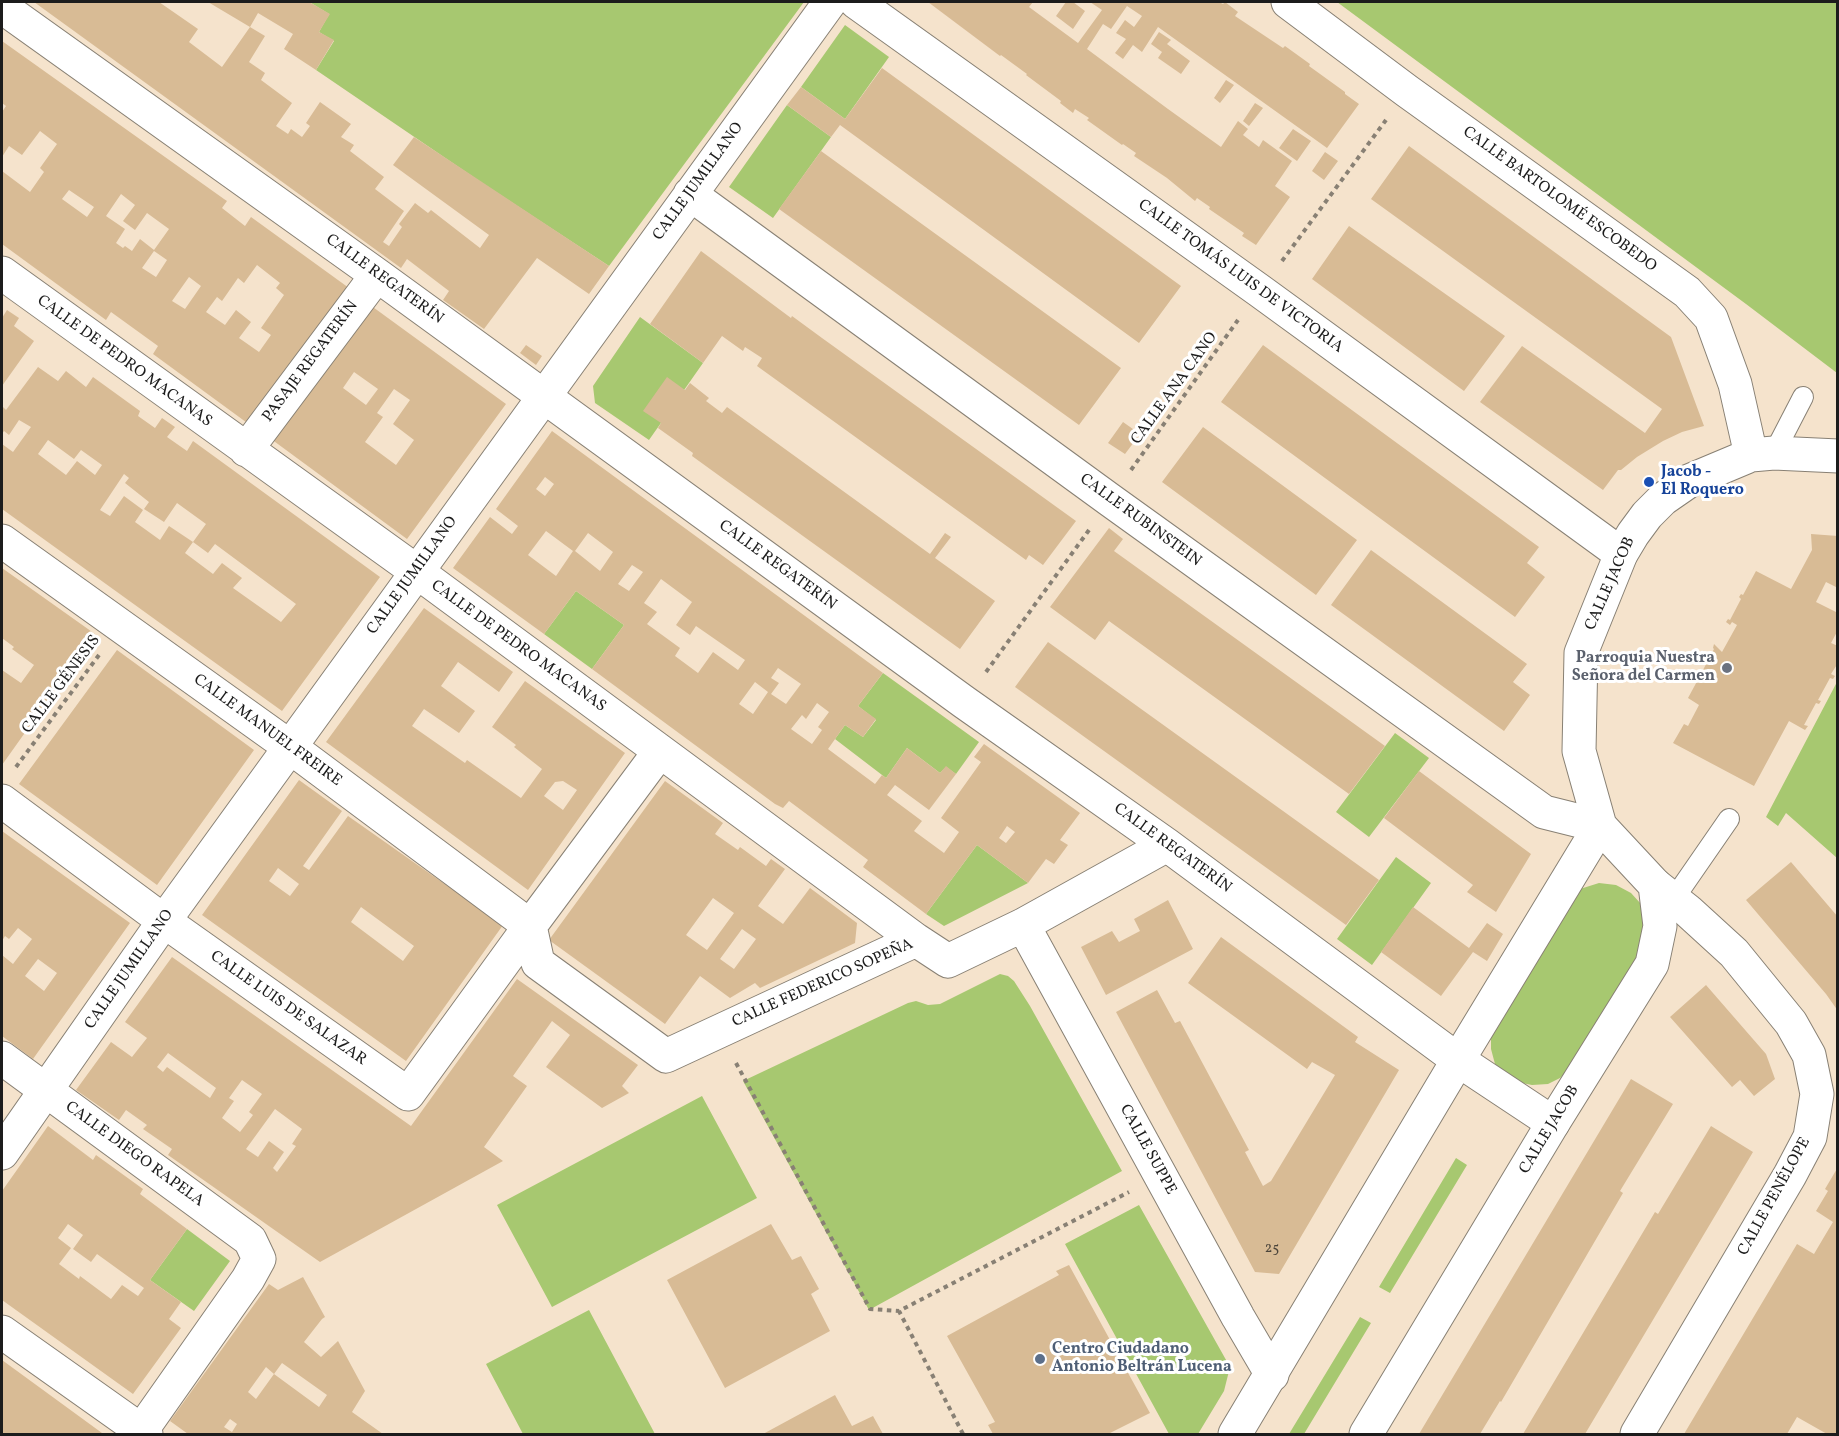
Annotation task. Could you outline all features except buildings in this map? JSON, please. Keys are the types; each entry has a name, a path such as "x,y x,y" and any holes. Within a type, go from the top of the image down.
{"street":[{"name":"CALLE JUMILLANO","path":"2,1153 164,921 830,2"},
{"name":"CALLE TOMÁS LUIS DE VICTORIA","path":"856,2 1260,291 1621,554"},
{"name":"CALLE BARTOLOMÉ ESCOBEDO","path":"1288,2 1407,91 1687,292 1712,318 1762,454"},
{"name":"CALLE REGATERÍN","path":"2,7 377,274 955,695 1167,845 1458,1060 1553,1123"},
{"name":"CALLE RUBINSTEIN","path":"690,194 1544,812 1600,826"},
{"name":"CALLE DE PEDRO MACANAS","path":"2,273 416,571 916,940"},
{"name":"PASAJE REGATERÍN","path":"246,450 377,274"},
{"name":"CALLE JACOB","path":"1366,1434 1553,1123 1652,964 1664,893 1600,826 1579,751 1581,653 1621,554 1647,515 1689,481 1762,454 1838,456"},
{"name":"CALLE MANUEL FREIRE","path":"2,541 290,747 530,926"},
{"path":"530,926 660,751"},
{"name":"CALLE LUIS DE SALAZAR","path":"2,801 164,921 408,1094 530,926"},
{"path":"1235,1434 1600,826"},
{"name":"CALLE FEDERICO SOPEÑA","path":"530,926 538,963 666,1056 916,940 948,962 1023,925 1167,845"},
{"name":"CALLE PENÉLOPE","path":"1637,1434 1790,1175 1810,1137 1818,1094 1809,1055 1791,1023 1734,953 1664,893"},
{"name":"CALLE SUPPE","path":"1023,925 1272,1375"},
{"name":"CALLE DIEGO RAPELA","path":"2,1058 250,1240 259,1259 248,1279 142,1433"},
{"path":"2,1332 142,1433"}],"lane":[{"path":"1762,454 1803,397"},
{"path":"1664,893 1729,819"}],"path":[{"path":"1281,262 1392,112"},
{"name":"CALLE ANA CANO","path":"1126,476 1242,315"},
{"path":"1002,649 1089,530"},
{"name":"CALLE GÉNESIS","path":"16,768 121,626"},
{"path":"719,1031 870,1309 899,1311 1135,1189"},
{"path":"899,1311 963,1434"}],"green space":[{"path":"312,2 804,2 609,266 316,70 334,41 319,32 329,14"},
{"path":"1337,2 1837,2 1837,373 1746,304"},
{"path":"845,25 889,57 845,119 801,87"},
{"path":"787,105 831,137 773,218 729,187"},
{"path":"640,317 703,363 649,440 595,403 593,386"},
{"path":"576,591 624,625 592,669 544,634"},
{"path":"883,673 979,742 956,774 946,767 940,773 907,748 886,778 835,739 845,725 863,737 876,720 858,706"},
{"path":"1837,682 1837,858 1786,813 1778,826 1766,817"},
{"path":"1395,733 1429,758 1369,837 1336,812"},
{"path":"977,845 1028,883 944,926 926,914"},
{"path":"1396,857 1431,883 1372,965 1337,939"},
{"path":"1599,883 1616,885 1631,893 1641,904 1647,921 1638,955 1569,1070 1548,1084 1532,1085 1517,1082 1506,1076 1495,1064 1491,1037 1580,889"},
{"path":"1000,974 1014,981 1030,1006 1122,1171 869,1310 743,1081 908,1003 916,1001 928,1005 940,1004"},
{"path":"702,1096 757,1198 552,1307 497,1205"},
{"path":"1456,1158 1467,1165 1390,1293 1379,1287"},
{"path":"1139,1205 1230,1367 1224,1391 1198,1434 1169,1434 1065,1244"},
{"path":"187,1229 230,1261 194,1311 150,1280"},
{"path":"589,1310 655,1434 523,1434 486,1364"},
{"path":"1360,1317 1371,1323 1304,1434 1289,1434"}],"place":[{"name":"Jacob - El Roquero","path":"1649,482"},
{"name":"Parroquia Nuestra Señora del Carmen","path":"1727,668"},
{"name":"Centro Ciudadano Antonio Beltrán Lucena","path":"1040,1359"}]}
